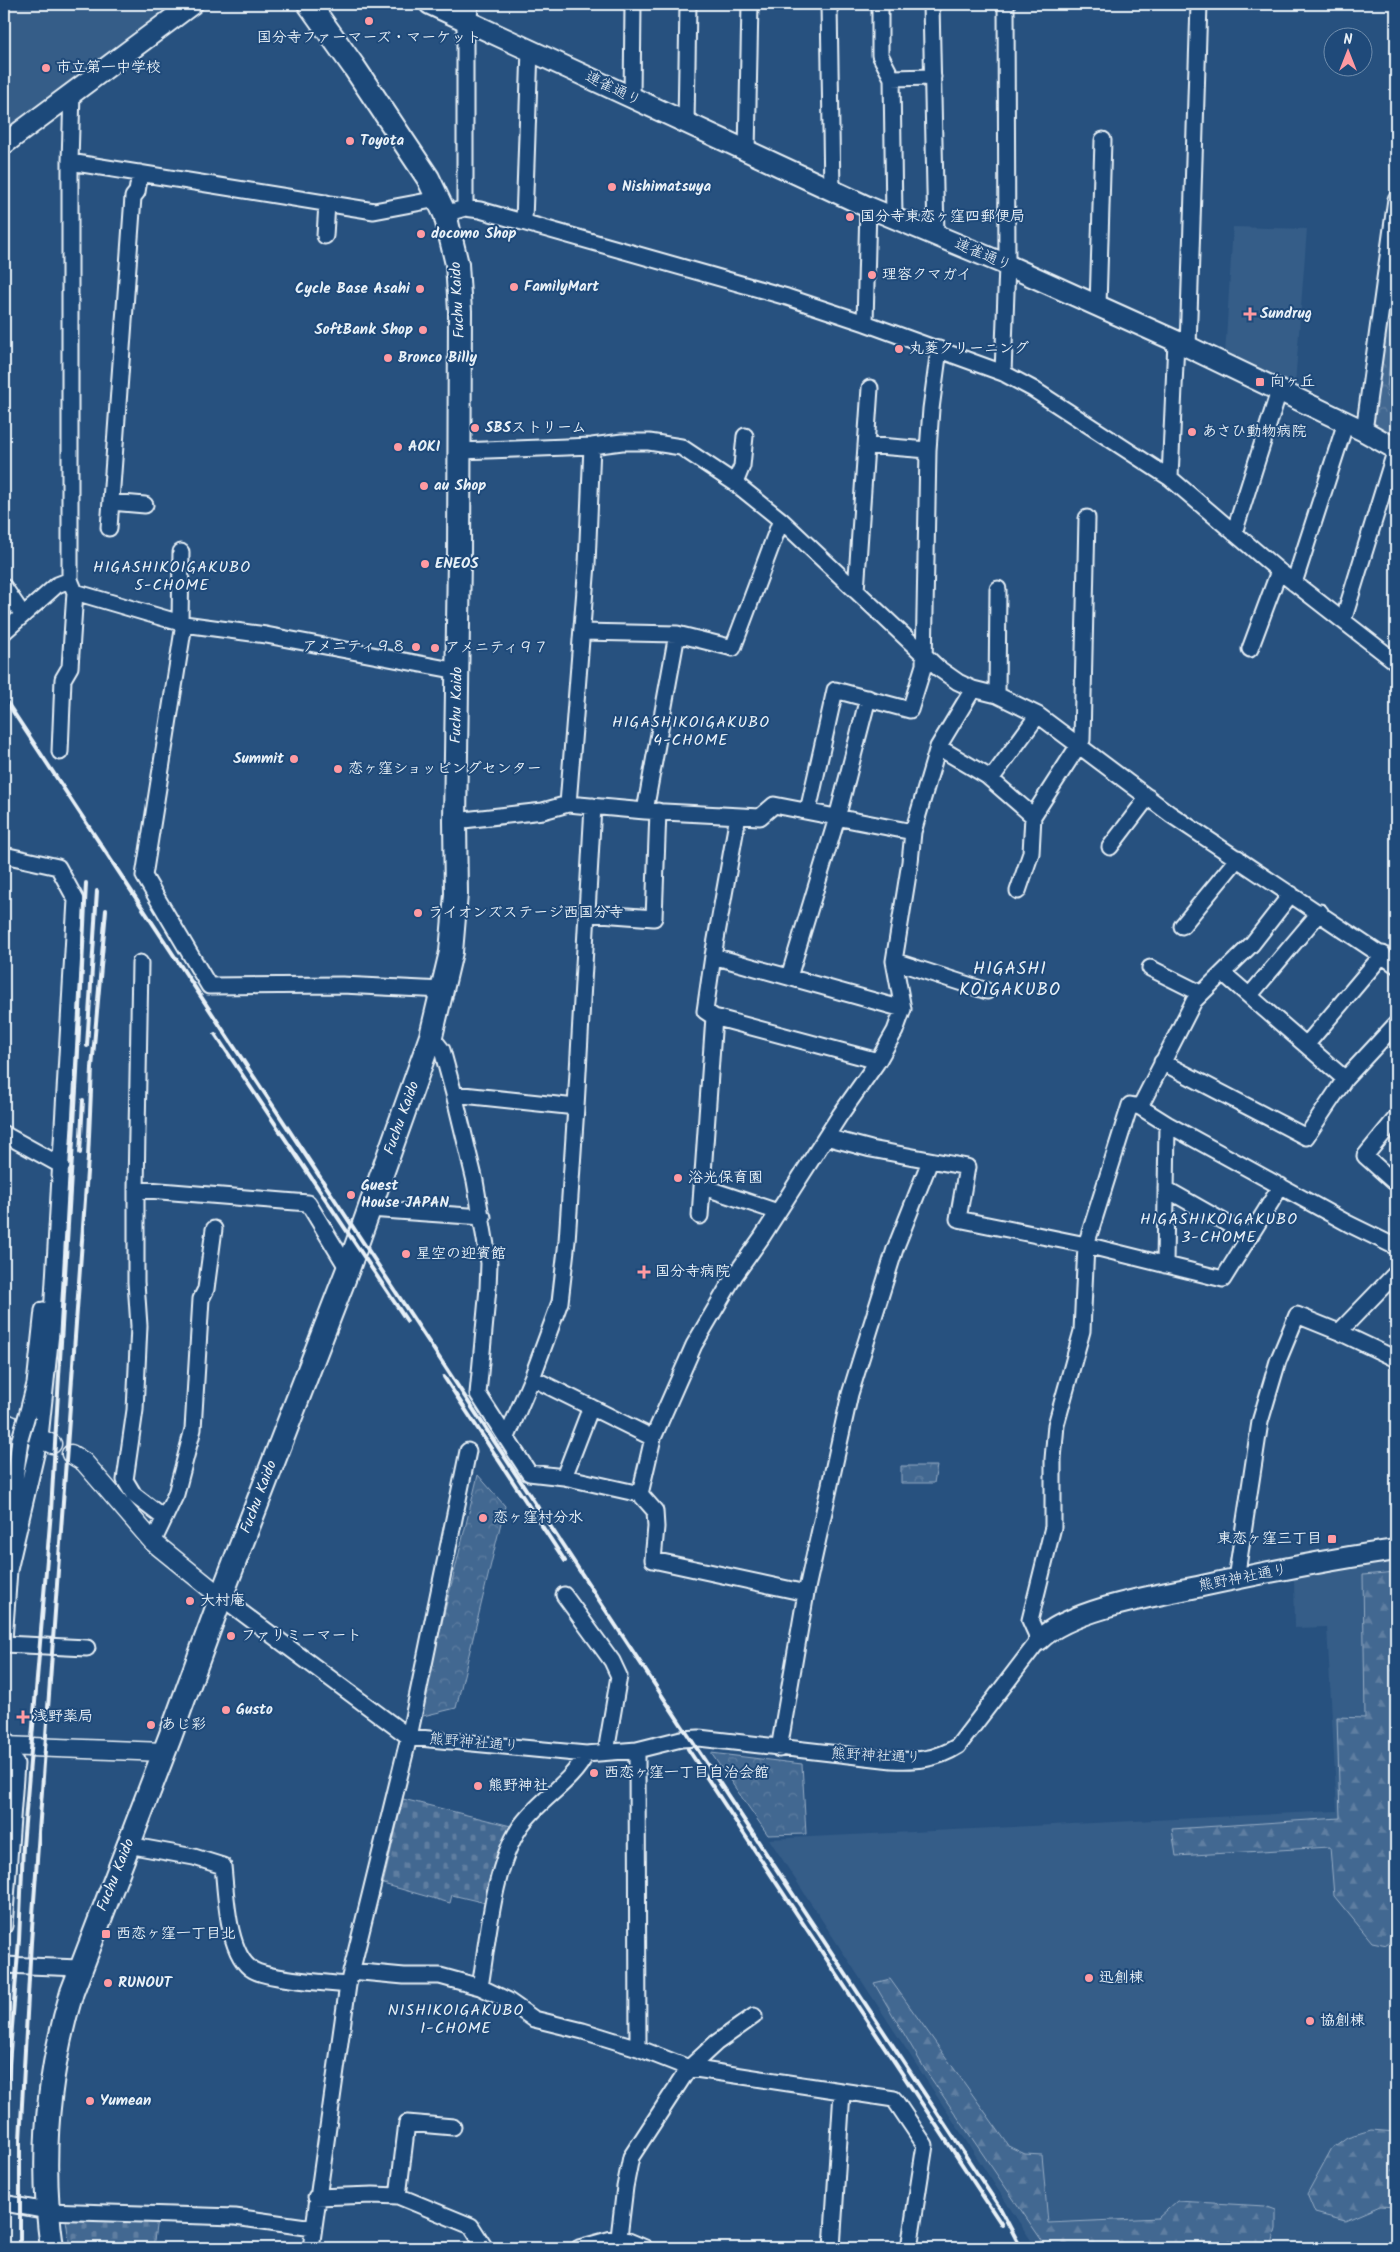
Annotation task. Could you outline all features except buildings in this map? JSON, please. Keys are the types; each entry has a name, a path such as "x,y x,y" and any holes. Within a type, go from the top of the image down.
{"main road":[{"path":"4,144 192,4"},
{"name":"Fuchu Kaido","path":"52,2248 47,2211 46,2153 52,2076 64,2019 79,1968 164,1752 220,1597 348,1270 431,1036 451,952 455,904 460,451 459,274 449,207 309,4"},
{"name":"連雀通り","path":"430,4 468,14 530,49 632,99 832,191 1007,265 1182,344 1346,422 1396,449"},
{"name":"熊野神社通り","path":"1039,1640 1047,1632 1062,1623 1112,1606 1236,1579 1396,1550"}],"street":[{"path":"632,99 633,4"},
{"path":"686,124 688,4"},
{"path":"748,152 750,4"},
{"path":"829,4 832,191"},
{"path":"880,4 880,55 892,78 894,217"},
{"path":"932,4 936,235"},
{"path":"1003,373 1007,265 1006,4"},
{"path":"1170,478 1182,344 1199,4"},
{"path":"449,207 468,14"},
{"path":"524,222 530,49"},
{"path":"892,78 933,77"},
{"path":"60,752 63,679 70,667 73,586 70,162 72,92"},
{"path":"1098,306 1103,140"},
{"path":"70,162 374,211 449,207 480,210 787,298 865,323 1003,373 1033,389 1170,478 1279,571 1396,662"},
{"path":"109,528 133,197 138,192 140,173"},
{"path":"1364,431 1396,199"},
{"path":"325,236 326,203"},
{"path":"865,323 868,207"},
{"path":"808,811 835,690 910,710 924,666 928,450 939,349"},
{"path":"856,591 870,388"},
{"path":"1234,533 1279,391"},
{"path":"1294,583 1346,422"},
{"path":"735,484 742,466 745,436"},
{"path":"460,451 592,446 622,442 649,442 681,447 735,484 781,520 938,668 958,682 973,689 998,694 1038,716 1148,797 1383,954 1396,965"},
{"path":"866,445 928,450"},
{"path":"568,804 582,632 592,446"},
{"path":"1342,621 1396,449"},
{"path":"111,502 145,505"},
{"path":"1018,891 1031,853 1033,816 1082,740 1087,518"},
{"path":"582,632 677,634 733,648 781,520"},
{"path":"181,552 182,624 144,876 209,986 342,985 443,990"},
{"path":"1250,649 1279,571"},
{"path":"4,632 57,586 73,586 182,624 266,635 458,671"},
{"path":"4,587 23,616"},
{"path":"998,589 998,694"},
{"path":"587,913 654,918 652,811 677,634"},
{"path":"640,1494 653,1438 694,1345 735,1275 878,1061 895,1031 903,1009 894,961 913,832 938,747 973,689"},
{"path":"789,978 837,818 868,698"},
{"path":"991,779 1038,716"},
{"path":"938,747 991,779 1033,816"},
{"path":"1110,848 1148,797"},
{"path":"455,821 543,811 568,804 760,817 774,805 913,832"},
{"path":"507,1437 532,1378 560,1302 567,1242 576,1108 593,806"},
{"path":"738,816 705,1011 714,1017 878,1061"},
{"path":"4,855 58,867 76,900 46,1441 11,1565"},
{"path":"1182,926 1238,858"},
{"path":"1140,1107 1194,1001 1200,993 1252,944 1292,894"},
{"path":"1250,995 1320,912"},
{"path":"1307,1044 1383,954"},
{"path":"713,956 903,1009"},
{"path":"894,961 987,991"},
{"path":"140,963 136,1189 136,1282 139,1326 135,1410 126,1480 134,1495 164,1518"},
{"path":"1150,968 1200,993"},
{"path":"1223,973 1345,1079"},
{"path":"700,1216 714,1017"},
{"path":"1162,1062 1306,1137 1345,1079 1396,1024"},
{"path":"431,1036 442,1050 454,1094 482,1216 489,1263 478,1394 529,1473 564,1477 640,1494 655,1511 656,1528 653,1560 806,1593"},
{"path":"454,1094 576,1108"},
{"path":"1039,1640 1030,1620 1053,1527 1053,1459 1056,1426 1082,1331 1086,1245 1130,1105 1140,1107 1167,1124 1349,1224 1396,1247"},
{"path":"1396,1118 1365,1156 1394,1182 1396,1178"},
{"path":"1165,1265 1167,1124"},
{"path":"4,1134 62,1166"},
{"path":"826,1137 930,1161 967,1167 958,1219 1086,1245 1223,1279 1281,1186"},
{"path":"779,1749 806,1593 850,1394 895,1249 930,1161"},
{"path":"702,1187 778,1212"},
{"path":"136,1189 308,1203 348,1270"},
{"path":"1166,1189 1249,1236"},
{"path":"369,1209 482,1216"},
{"path":"153,1542 176,1494 193,1429 201,1299 206,1289 214,1229"},
{"path":"4,1640 11,1565 11,1512 20,1439 27,1415 37,1364 46,1276 55,1268"},
{"path":"1339,1332 1396,1272"},
{"path":"1236,1579 1260,1422 1278,1361 1297,1315 1339,1332 1396,1360"},
{"path":"532,1378 653,1438"},
{"path":"564,1477 591,1406"},
{"path":"4,1422 46,1441"},
{"path":"311,2248 316,2197 349,1978 409,1737 468,1451"},
{"path":"71,1454 84,1462 153,1542 220,1597 409,1737"},
{"path":"564,1595 612,1661 619,1676 606,1752"},
{"name":"熊野神社通り","path":"409,1737 586,1754 637,1750 689,1738 725,1740 779,1749 864,1758 916,1761 947,1753 958,1746 1039,1640"},
{"path":"4,1644 87,1648"},
{"path":"5,1743 164,1752"},
{"path":"4,1926 6,1871 16,1764 5,1743"},
{"path":"637,1750 638,2048"},
{"path":"480,1987 500,1867 508,1847 520,1827 535,1808 580,1766 586,1754"},
{"path":"128,1845 194,1857 223,1866 233,1936 244,1964 254,1971 269,1976 349,1978 440,1976 480,1987 507,2000 534,2019 583,2030 638,2048 689,2068 894,2099 925,2145 909,2248"},
{"path":"4,1965 79,1968"},
{"path":"619,2237 625,2186 631,2157 689,2068 716,2043 754,2016"},
{"path":"832,2248 842,2092"},
{"path":"398,2196 407,2123 453,2127"},
{"path":"316,2197 398,2196 471,2226 485,2248"},
{"path":"4,2203 47,2211 235,2217 313,2228"},
{"path":"579,2248 619,2237 645,2248"}],"shaded area":[{"name":"市立第一中学校","path":"4,4 171,4 4,131"},
{"path":"1233,227 1307,229 1295,385 1225,355"},
{"path":"1396,1560 1396,2248 1036,2248 769,1839 1337,1811 1327,1627 1295,1628 1294,1577"}],"green space":[{"path":"1396,254 1396,441 1371,425"},
{"path":"1396,309 1396,401 1386,396"},
{"path":"901,1466 937,1466 934,1483 901,1483"},
{"path":"478,1475 505,1506 456,1708 419,1717"},
{"path":"1396,1572 1396,1591 1391,1592 1396,1716 1396,1932 1387,1945 1372,1942 1334,1896 1330,1847 1176,1856 1172,1829 1340,1818 1337,1717 1365,1718 1363,1575"},
{"path":"711,1753 802,1764 806,1834 768,1835"},
{"path":"403,1799 511,1826 510,1836 490,1904 452,1895 450,1903 383,1884"},
{"path":"890,1979 1010,2147 1025,2154 1042,2155 1048,2223 1158,2218 1177,2201 1265,2206 1276,2210 1276,2229 1271,2248 1047,2248 926,2071 874,1983"},
{"path":"1371,2130 1396,2132 1396,2207 1380,2206 1345,2221 1315,2213 1307,2194 1332,2148 1347,2137"},
{"path":"157,2219 153,2248 70,2248 66,2220"}],"railway":[{"path":"4,698 876,2019 1000,2208 1021,2248"},
{"path":"4,2126 19,1940 23,1846 51,1511 77,1073 86,883"},
{"path":"87,1046 97,891"},
{"path":"20,2248 20,2140 31,1942 88,1158 92,1068 106,910"},
{"path":"215,1034 407,1321"},
{"path":"80,1153 83,1100"},
{"path":"444,1377 565,1561"},
{"path":"688,1749 1002,2225"}],"place":[{"name":"国分寺ファーマーズ・マーケット","path":"369,21"},
{"name":"市立第一中学校","path":"46,68"},
{"name":"Toyota","path":"350,141"},
{"name":"Nishimatsuya","path":"612,187"},
{"name":"国分寺東恋ヶ窪四郵便局","path":"850,217"},
{"name":"docomo Shop","path":"421,234"},
{"name":"理容クマガイ","path":"872,275"},
{"name":"FamilyMart","path":"514,287"},
{"name":"Cycle Base Asahi","path":"420,289"},
{"name":"Sundrug","path":"1250,314"},
{"name":"SoftBank Shop","path":"423,330"},
{"name":"丸菱クリーニング","path":"899,349"},
{"name":"Bronco Billy","path":"388,358"},
{"name":"向ヶ丘","path":"1260,382"},
{"name":"SBSストリーム","path":"475,428"},
{"name":"あさひ動物病院","path":"1192,432"},
{"name":"AOKI","path":"398,447"},
{"name":"au Shop","path":"424,486"},
{"name":"ENEOS","path":"425,564"},
{"name":"アメニティ９８","path":"416,647"},
{"name":"アメニティ９７","path":"435,648"},
{"name":"Summit","path":"294,759"},
{"name":"恋ヶ窪ショッピングセンター","path":"338,769"},
{"name":"ライオンズステージ西国分寺","path":"418,913"},
{"name":"浴光保育園","path":"678,1178"},
{"name":"Guest House JAPAN","path":"351,1195"},
{"name":"星空の迎賓館","path":"406,1254"},
{"name":"国分寺病院","path":"644,1272"},
{"name":"恋ヶ窪村分水","path":"483,1518"},
{"name":"東恋ヶ窪三丁目","path":"1332,1539"},
{"name":"大村庵","path":"190,1601"},
{"name":"ファリミーマート","path":"231,1636"},
{"name":"Gusto","path":"226,1710"},
{"name":"浅野薬局","path":"23,1717"},
{"name":"あじ彩","path":"151,1725"},
{"name":"西恋ヶ窪一丁目自治会館","path":"594,1773"},
{"name":"熊野神社","path":"478,1786"},
{"name":"西恋ヶ窪一丁目北","path":"106,1934"},
{"name":"迅創棟","path":"1089,1978"},
{"name":"RUNOUT","path":"108,1983"},
{"name":"協創棟","path":"1310,2021"},
{"name":"Yumean","path":"90,2101"}],"district":[{"name":"HIGASHIKOIGAKUBO 5-CHOME","path":"172,576"},
{"name":"HIGASHIKOIGAKUBO 4-CHOME","path":"691,731"},
{"name":"HIGASHI KOIGAKUBO","path":"1010,980"},
{"name":"HIGASHIKOIGAKUBO 3-CHOME","path":"1219,1228"},
{"name":"NISHIKOIGAKUBO 1-CHOME","path":"456,2019"}]}
